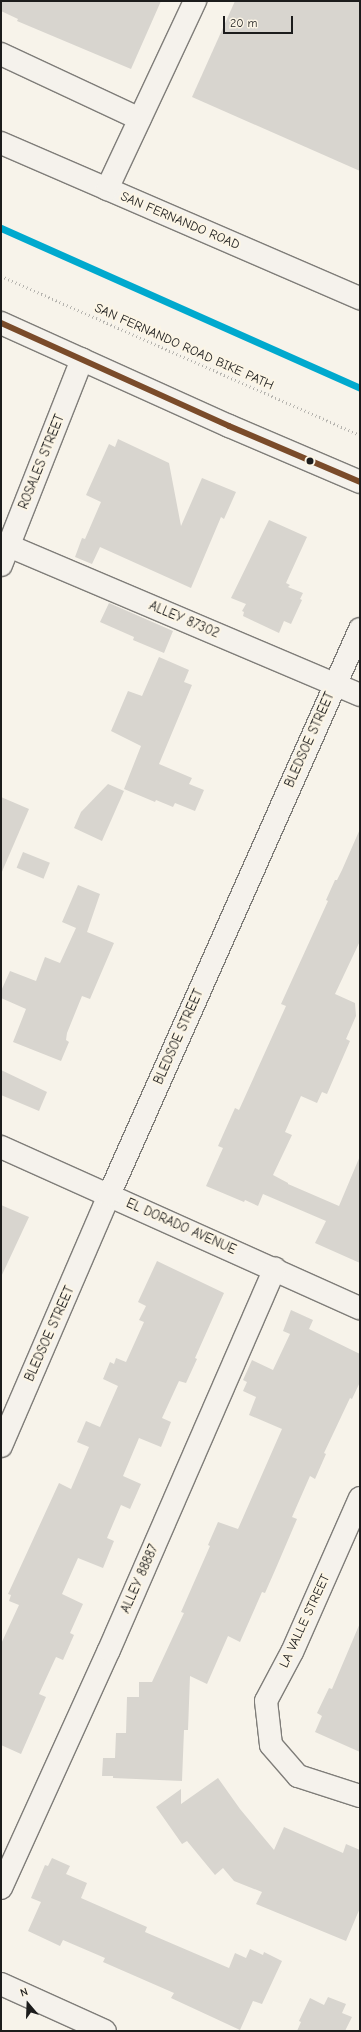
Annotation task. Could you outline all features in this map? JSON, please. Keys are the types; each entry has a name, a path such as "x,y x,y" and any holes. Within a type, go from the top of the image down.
{"street":[{"path":"107,189 195,1"},
{"path":"1,54 140,119"},
{"name":"SAN FERNANDO ROAD","path":"1,143 360,298"},
{"path":"1,323 229,426 360,482"},
{"name":"ROSALES STREET","path":"5,556 82,359"},
{"name":"ALLEY 87302","path":"5,556 360,695"},
{"name":"BLEDSOE STREET","path":"1,1446 109,1195 360,629"},
{"name":"EL DORADO AVENUE","path":"1,1147 360,1308"},
{"name":"ALLEY 88887","path":"1,1888 109,1650 275,1269"},
{"name":"LA VALLE STREET","path":"360,1498 292,1652 266,1701 271,1745 298,1776 360,1796"},
{"path":"1,1984 105,2031"}],"path":[{"name":"SAN FERNANDO ROAD BIKE PATH","path":"1,276 360,435"}],"building":[{"path":"1,1 161,1 131,69 17,21 18,19 1,11"},
{"path":"235,1 360,1 360,171 192,97"},
{"path":"118,439 169,463 181,526 202,478 236,492 224,519 221,517 191,588 100,547 92,564 75,557 82,538 85,539 101,502 86,495 109,444 115,447"},
{"path":"269,520 307,537 286,583 290,585 288,587 303,593 300,599 302,600 291,624 284,621 279,633 243,616 244,612 242,611 246,604 231,598"},
{"path":"109,603 173,631 164,653 133,640 134,637 100,622"},
{"path":"159,657 189,670 184,682 192,685 159,764 192,778 189,784 204,790 195,811 175,803 173,807 156,800 155,802 124,789 141,746 111,731 128,691 142,696"},
{"path":"108,784 124,791 102,841 74,828 81,812"},
{"path":"1,797 29,809 1,874"},
{"path":"360,829 360,941 335,994 355,1003 356,1016 346,1039 350,1041 327,1094 322,1092 317,1103 301,1096 285,1132 292,1135 273,1175 288,1184 339,1206 360,1156 360,1263 315,1243 326,1221 263,1194 258,1206 245,1200 244,1202 206,1186 223,1148 218,1146 235,1108 239,1110 286,1006 281,1004 328,901 326,900 335,880 337,880 342,870"},
{"path":"23,852 50,863 44,879 17,868"},
{"path":"78,885 100,894 87,932 114,943 90,999 82,996 67,1033 66,1040 69,1042 61,1061 13,1042 26,1009 1,998 1,991 10,971 36,981 45,957 60,963 76,928 62,922"},
{"path":"1,1070 47,1092 39,1111 1,1095"},
{"path":"1,1205 29,1217 1,1277"},
{"path":"157,1261 224,1293 195,1358 197,1359 186,1383 179,1381 162,1418 171,1422 161,1447 139,1438 123,1476 141,1484 130,1509 121,1505 107,1538 114,1541 103,1568 78,1558 62,1594 83,1604 70,1633 74,1635 63,1660 56,1657 39,1694 46,1697 21,1754 1,1745 1,1644 19,1605 9,1601 11,1595 8,1594 59,1483 71,1489 89,1447 77,1442 86,1421 100,1427 118,1386 103,1379 110,1362 114,1364 116,1358 126,1362 144,1322 139,1320 146,1306 138,1302"},
{"path":"291,1310 313,1320 309,1329 360,1354 360,1382 352,1399 350,1398 324,1453 326,1454 315,1479 310,1476 292,1517 297,1519 265,1593 262,1592 240,1642 228,1636 207,1684 190,1676 188,1730 184,1730 182,1781 113,1778 113,1776 102,1776 103,1758 115,1758 116,1733 126,1733 127,1697 139,1697 139,1682 152,1682 184,1613 181,1612 210,1546 208,1545 218,1522 238,1529 282,1429 249,1415 256,1397 243,1391 247,1382 243,1380 252,1360 273,1370 290,1334 283,1331"},
{"path":"360,1623 360,1752 315,1732 322,1716 317,1713 329,1688 332,1689"},
{"path":"218,1778 240,1809 274,1850 284,1827 343,1853 346,1844 360,1850 360,1908 346,1941 256,1904 262,1892 234,1881 223,1868 215,1875 187,1841 182,1844 156,1807 181,1789 181,1804"},
{"path":"52,1858 70,1866 66,1874 87,1883 81,1898 147,1927 145,1932 229,1968 235,1953 246,1958 250,1949 263,1955 264,1952 282,1961 262,2004 253,2001 240,2030 171,1998 174,1993 103,1962 105,1958 63,1940 60,1946 28,1931 41,1902 31,1898 45,1865 48,1866"},
{"path":"328,1997 346,2004 342,2013 352,2017 345,2031 297,2031 301,2022 299,2021 310,1998 324,2005"}],"transit line":[{"path":"1,228 360,388"},
{"path":"1,323 229,426 360,482"}]}
